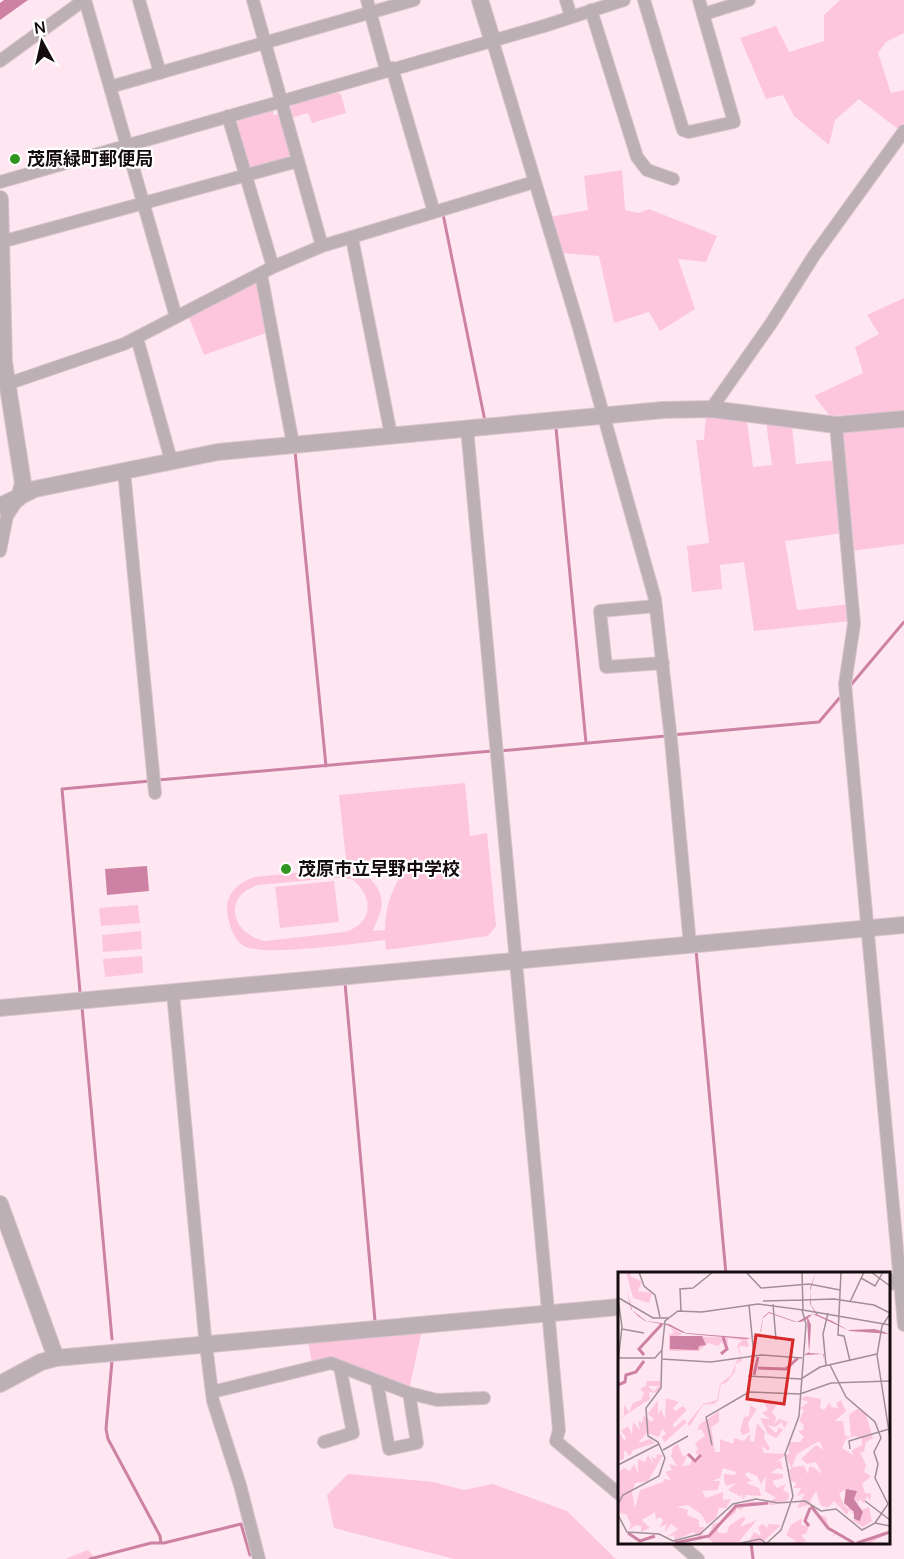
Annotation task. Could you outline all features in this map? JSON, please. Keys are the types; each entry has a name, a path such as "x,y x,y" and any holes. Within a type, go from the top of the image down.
{"street":[{"path":"0,61 85,0 176,317"},
{"path":"139,0 160,73"},
{"path":"253,0 322,246"},
{"path":"110,87 266,43 369,6 414,0"},
{"path":"480,0 522,134 534,182 645,557 657,606 690,945"},
{"path":"566,0 571,17"},
{"path":"0,182 624,0"},
{"path":"644,0 683,130 689,132 734,122 699,0"},
{"path":"704,14 749,0"},
{"path":"369,6 434,212"},
{"path":"591,10 637,157 647,170 673,179"},
{"path":"228,116 244,176 273,267"},
{"path":"711,409 772,322 814,254 904,131"},
{"path":"1,242 298,161"},
{"path":"7,384 136,338 273,267 322,246 534,182"},
{"path":"0,199 4,362 23,483 19,498 7,516 0,551"},
{"path":"352,238 391,435"},
{"path":"261,274 293,444"},
{"path":"136,338 171,460"},
{"path":"0,506 35,489 230,450 663,410 711,409 836,425 904,419"},
{"path":"836,425 854,624 845,684 846,699 897,1282 904,1325"},
{"path":"466,428 559,1430 556,1441 618,1493"},
{"path":"124,471 155,793"},
{"path":"657,606 600,611 606,667 663,663"},
{"path":"0,1008 904,925"},
{"path":"172,993 213,1401 240,1485 259,1557 245,1559"},
{"path":"0,1204 56,1358"},
{"path":"0,1384 41,1362 56,1358 618,1307"},
{"path":"212,1392 331,1363 377,1382 437,1400 484,1398"},
{"path":"324,1442 353,1433 340,1367"},
{"path":"377,1382 389,1449 417,1443 409,1393"},
{"path":"680,1544 698,1559"}],"shaded area":[{"path":"4,0 28,0 0,20 0,3"},
{"path":"840,0 904,0 904,33 886,42 878,53 891,93 904,90 904,123 899,130 859,99 835,120 829,145 794,116 783,95 766,99 740,38 776,26 789,52 824,41 824,15"},
{"path":"336,92 341,94 346,113 312,123 308,113 291,118 289,111 292,105"},
{"path":"273,110 274,115 281,114 292,153 270,164 257,167 246,166 235,126 239,120"},
{"path":"622,170 625,210 639,213 649,209 717,236 706,262 678,259 695,309 660,331 649,312 614,323 599,256 561,253 549,217 588,210 584,176"},
{"path":"256,281 269,332 204,355 188,315"},
{"path":"904,298 904,411 830,416 814,396 863,373 855,347 879,334 867,315"},
{"path":"706,415 747,421 753,467 772,465 766,422 792,426 796,464 836,460 843,533 785,541 797,610 850,604 851,621 754,631 744,562 720,565 722,589 692,592 687,546 709,543 696,440 704,440"},
{"path":"904,427 904,544 851,551 842,432"},
{"path":"465,783 470,836 487,833 496,926 488,936 386,950 385,940 290,950 255,949 240,943 232,930 227,910 229,898 243,882 254,877 347,868 339,795","holes":["408,864 391,895 385,930 373,931 382,905 381,898 372,880 354,869","335,878 352,879 359,886 367,901 366,916 355,928 345,932 265,941 246,932 237,920 235,906 238,899 244,892 257,885"]},
{"path":"147,866 149,891 107,895 105,869"},
{"path":"334,881 339,922 280,928 275,887"},
{"path":"138,905 140,923 101,926 99,908"},
{"path":"141,931 142,949 103,952 102,935"},
{"path":"142,956 143,973 105,977 103,959"},
{"path":"422,1330 409,1390 312,1362 308,1342"},
{"path":"348,1474 433,1482 464,1490 493,1484 567,1511 616,1559 454,1559 334,1528 327,1495"},
{"path":"88,1550 96,1559 65,1559"}],"waterway":[{"path":"443,214 485,421"},
{"path":"556,428 586,743"},
{"path":"295,451 326,766"},
{"path":"850,686 904,622"},
{"path":"672,735 819,722 842,695"},
{"path":"499,751 666,736"},
{"path":"158,780 492,751"},
{"path":"80,992 62,789 150,781"},
{"path":"696,950 726,1272"},
{"path":"345,983 375,1321"},
{"path":"82,1007 112,1339"},
{"path":"112,1361 106,1429 108,1439 160,1536 161,1543"},
{"path":"90,1559 151,1543 164,1543 241,1524 250,1555"},
{"path":"751,1544 753,1559"}],"place":[{"name":"茂原緑町郵便局","path":"15,159"},
{"name":"茂原市立早野中学校","path":"286,869"}]}
